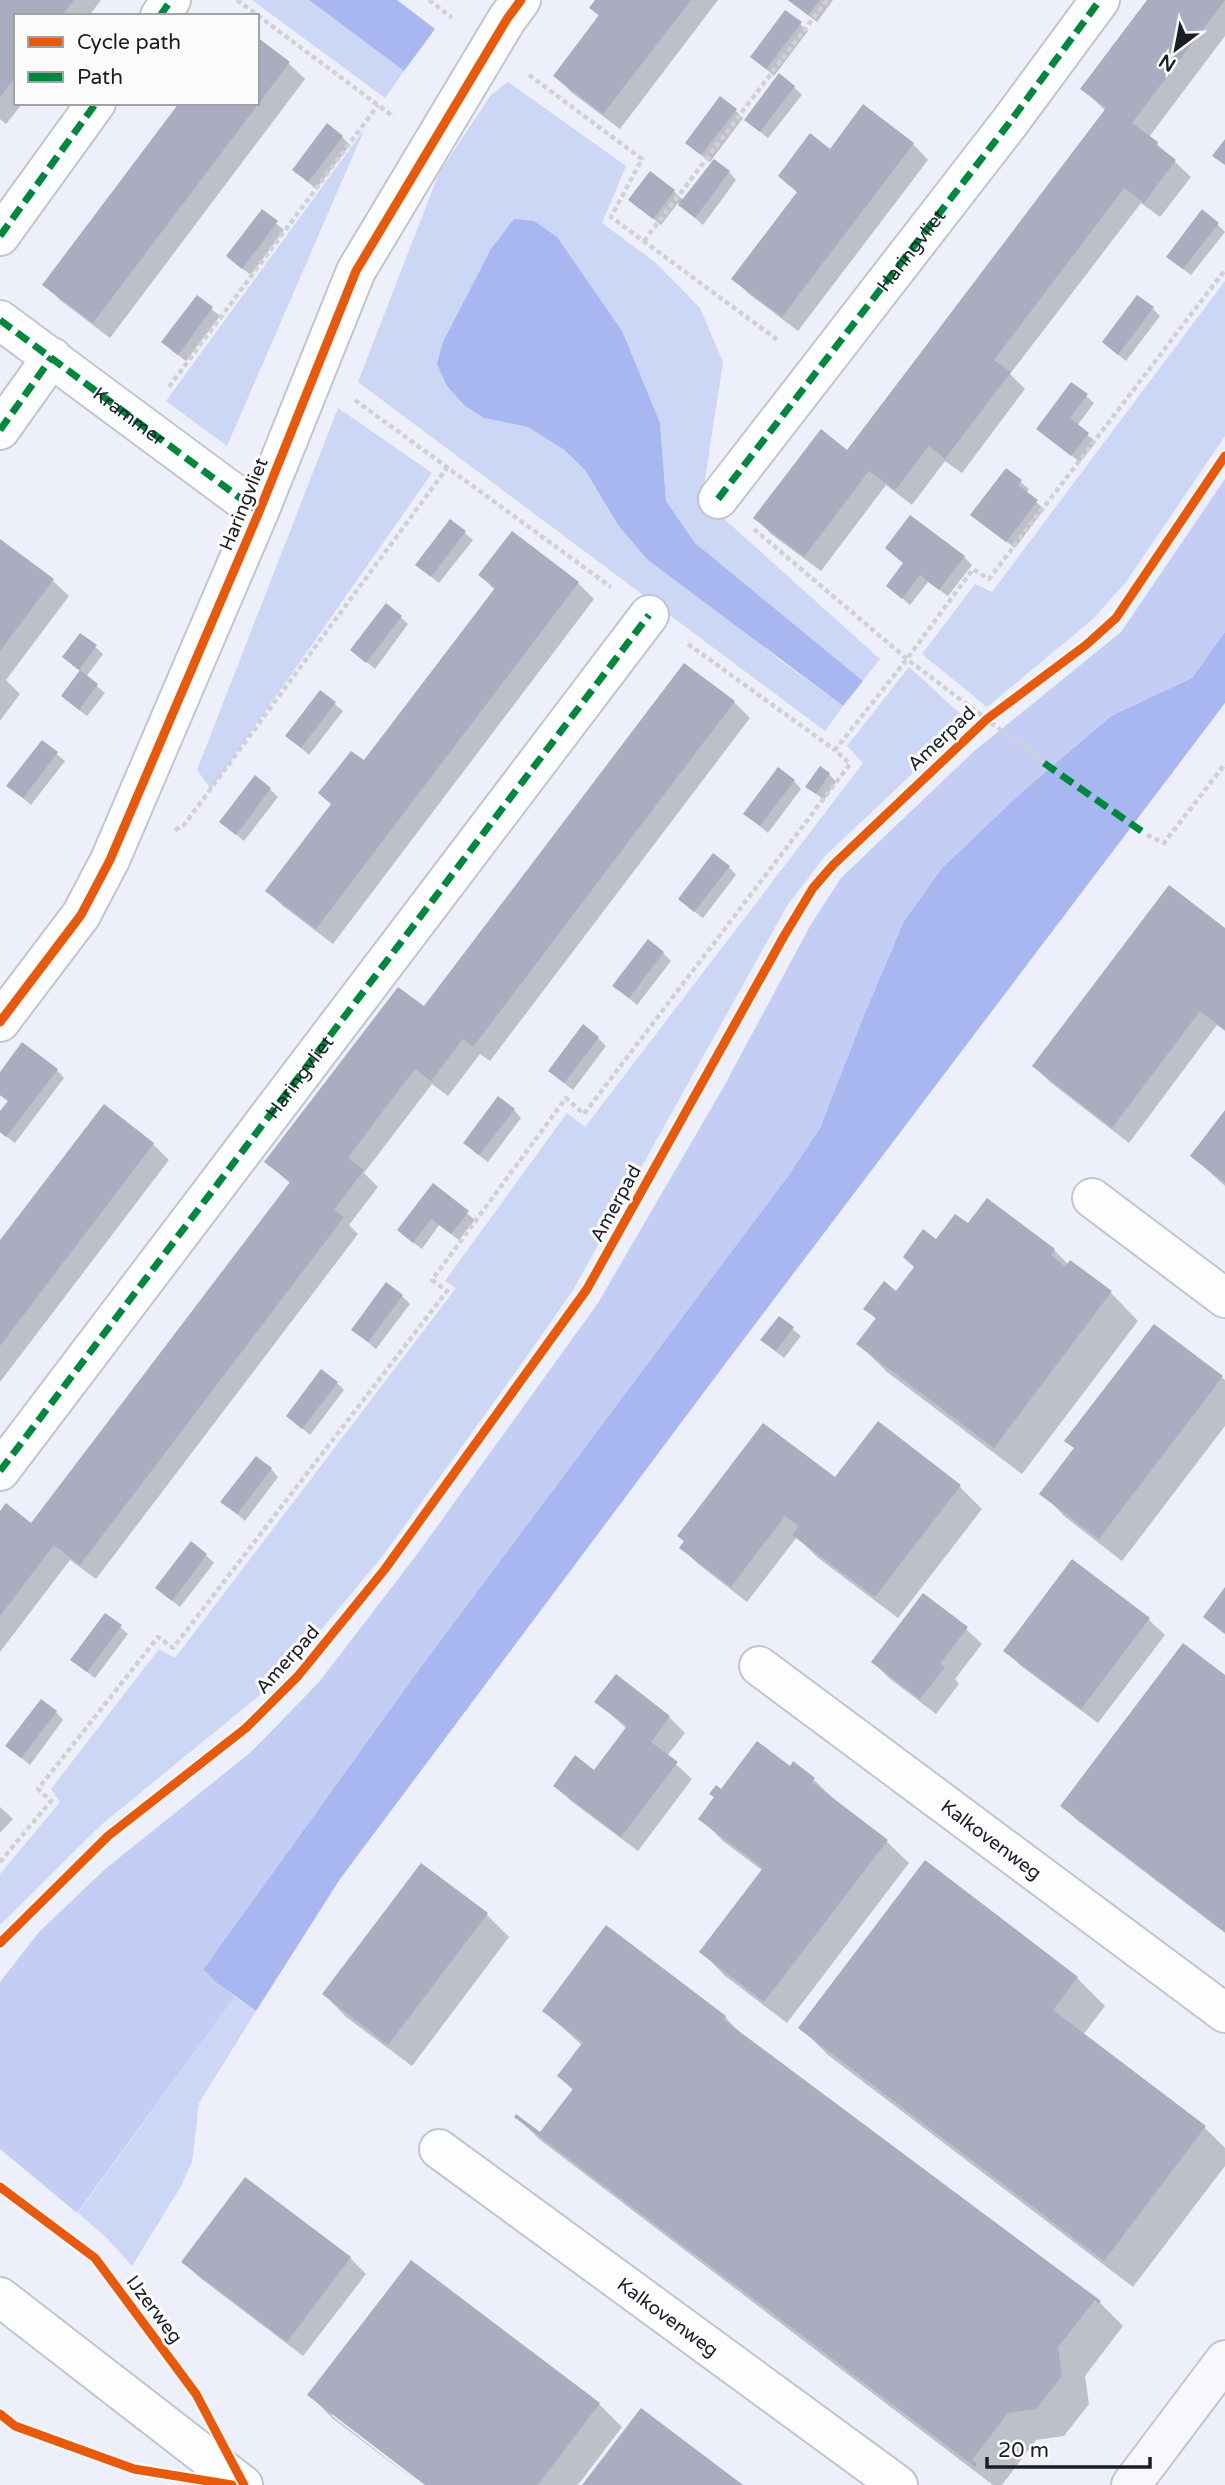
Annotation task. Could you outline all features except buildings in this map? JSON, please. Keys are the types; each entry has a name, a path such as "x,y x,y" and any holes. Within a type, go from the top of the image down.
{"street":[{"name":"Haringvliet","path":"0,1021 81,915 110,860 259,512 356,271 490,47 522,0"},
{"name":"Haringvliet","path":"718,499 1010,122 1100,0"},
{"path":"0,236 95,105"},
{"name":"Krammer","path":"0,320 259,512"},
{"path":"0,429 52,357"},
{"name":"Haringvliet","path":"0,1471 649,615"},
{"path":"1092,1198 1225,1298"},
{"name":"Kalkovenweg","path":"760,1667 1225,2013"},
{"name":"Kalkovenweg","path":"439,2149 898,2485"},
{"path":"0,2297 243,2485"},
{"path":"1131,2485 1225,2360"}],"path":[{"path":"237,0 256,14"},
{"path":"429,0 642,159 611,217 820,370"},
{"path":"644,241 827,0"},
{"path":"259,16 431,145"},
{"path":"141,424 378,105"},
{"path":"835,750 973,569 989,579 1225,270"},
{"path":"0,1862 51,1801 38,1789 158,1637 173,1648 447,1291 432,1280 566,1098 584,1114 849,764 835,750 315,371"},
{"path":"110,860 184,825 447,468"},
{"path":"718,499 907,659 1044,763"},
{"path":"1147,835 1164,844 1225,764"}],"shaded area":[{"path":"252,0 309,0 404,71 385,98"},
{"path":"309,0 397,0 435,29 404,71"},
{"path":"508,82 626,166 602,223 655,262 700,308 723,362 702,499 880,659 863,681 695,543 666,501 660,423 484,418 528,427 563,449 585,470 618,525 778,659 843,706 825,731 358,382 439,173 491,95"},
{"path":"365,128 227,446 166,401"},
{"path":"514,219 534,221 557,237 622,331 660,423 666,501 695,543 863,681 843,706 648,560 618,525 585,470 563,449 528,427 484,418 464,405 447,386 437,364 443,342 491,249"},
{"path":"1225,281 1225,436 1126,582 1094,618 987,707 922,654 975,584 992,592"},
{"path":"338,408 432,473 211,789 197,770"},
{"path":"1225,479 1225,632 1192,678 1111,716 1022,792 942,868 904,921 820,1128 786,1179 203,1971 235,1997 77,2213 0,2149 0,1982 39,1932 104,1870 251,1752 319,1682 415,1557 598,1303 723,1088 810,926 841,878 973,752 1121,632"},
{"path":"1225,632 1225,703 340,1879 256,2011 217,1983 203,1970 424,1663 786,1179 820,1128 904,921 942,868 1022,792 1111,716 1192,678"},
{"path":"909,667 968,721 825,856 788,904 573,1290 520,1366 384,1554 282,1677 101,1825 0,1925 0,1874 60,1802 51,1789 159,1649 175,1658 456,1288 445,1281 567,1113 585,1127 863,763 847,746"},
{"path":"235,1997 256,2011 199,2103 192,2162 181,2186 132,2266 106,2237 78,2213"}],"marked path":[{"path":"161,14 171,0"},
{"path":"718,499 1010,122 1100,0"},
{"path":"0,236 95,105"},
{"path":"0,320 259,512"},
{"path":"0,430 52,357"},
{"path":"0,1471 649,615"},
{"path":"1044,763 1147,835"}],"cycle path":[{"path":"0,1022 81,915 110,860 259,512 356,271 521,0"},
{"name":"Amerpad","path":"0,1943 108,1836 246,1728 298,1676 385,1569 587,1289 813,888 833,865 987,719 1086,645 1116,618 1225,456"},
{"name":"IJzerweg","path":"0,2187 95,2258 196,2394 244,2485"},
{"path":"0,2414 15,2426 134,2469 232,2485"}]}
